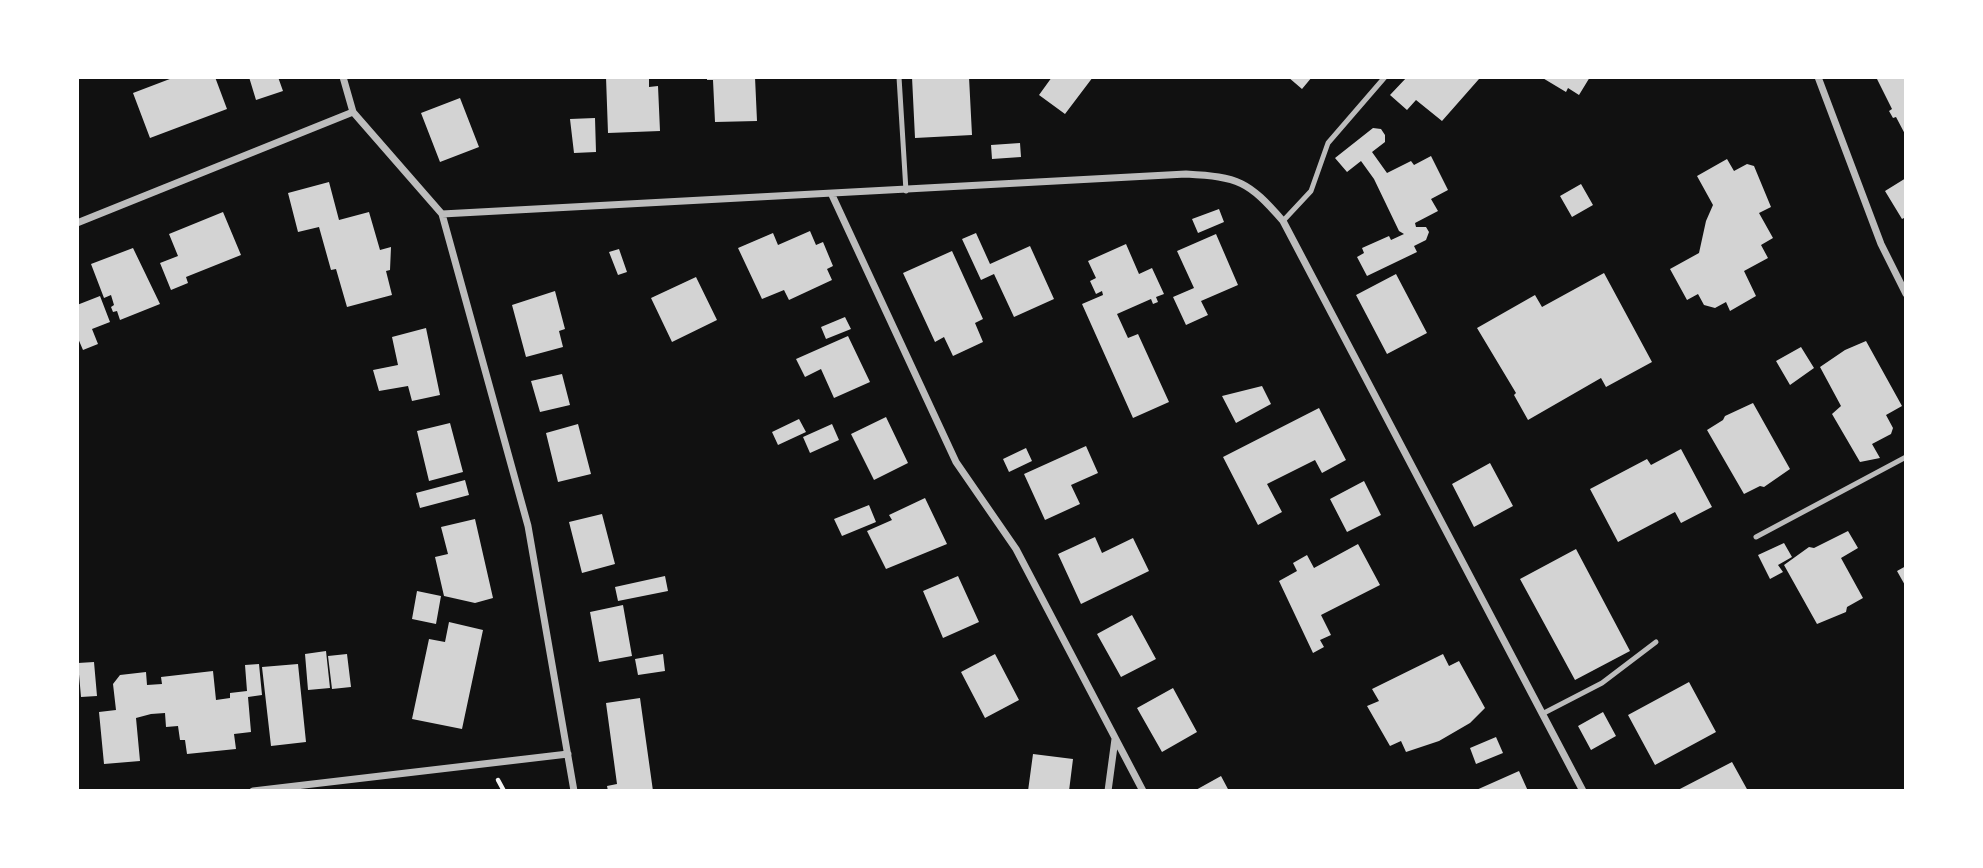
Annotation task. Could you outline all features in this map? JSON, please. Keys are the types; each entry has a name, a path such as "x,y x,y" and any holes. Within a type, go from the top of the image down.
{"street":[{"path":"343,77 353,112 442,214 528,526 574,791"},
{"path":"1818,77 1881,244 1906,293"},
{"path":"77,223 353,112"},
{"path":"442,214 1186,174 1222,176 1256,190 1283,221 1583,791"},
{"path":"832,195 956,462 1016,549 1143,791"},
{"path":"1108,791 1115,738"},
{"path":"253,791 568,754"}],"lane":[{"path":"899,77 906,191"},
{"path":"1283,221 1311,191 1328,143 1385,77"},
{"path":"1756,537 1906,457"},
{"path":"1542,714 1602,683 1656,642"}],"building":[{"path":"175,77 215,77 227,109 150,138 133,93"},
{"path":"249,77 278,77 283,91 256,100"},
{"path":"606,77 649,77 649,87 658,86 660,131 608,133"},
{"path":"707,77 755,77 757,121 715,122 713,80 707,80"},
{"path":"912,77 969,77 972,135 915,138"},
{"path":"1052,77 1093,77 1065,114 1039,95"},
{"path":"1288,77 1312,77 1302,89"},
{"path":"1407,77 1479,79 1442,121 1416,100 1407,110 1390,95"},
{"path":"1541,77 1590,77 1579,95 1568,88 1566,92"},
{"path":"1876,77 1906,77 1906,136 1896,117 1893,118 1889,111 1892,109"},
{"path":"460,98 479,147 440,162 421,113"},
{"path":"595,118 596,152 574,153 570,119"},
{"path":"1373,128 1381,129 1385,135 1385,142 1372,152 1387,173 1411,161 1414,165 1431,156 1448,190 1431,199 1438,211 1415,223 1416,227 1426,227 1429,232 1426,240 1414,246 1417,252 1367,276 1357,257 1364,253 1362,248 1389,236 1391,240 1404,234 1399,231 1374,179 1361,161 1347,172 1335,158"},
{"path":"1020,143 1021,157 992,159 991,145"},
{"path":"1727,159 1734,171 1747,164 1754,166 1771,207 1759,213 1773,238 1761,245 1768,258 1744,271 1756,296 1730,311 1726,302 1715,308 1704,305 1698,294 1687,300 1670,269 1699,253 1706,221 1713,205 1697,176"},
{"path":"1906,178 1906,217 1902,219 1885,191"},
{"path":"329,182 339,220 369,212 380,250 391,247 390,270 386,271 392,295 347,307 336,269 331,270 319,227 298,232 288,193"},
{"path":"1581,184 1593,205 1572,217 1560,196"},
{"path":"1219,209 1224,222 1198,233 1192,219"},
{"path":"223,212 241,255 186,277 188,283 171,290 160,263 178,256 169,234"},
{"path":"810,231 816,245 823,242 833,266 827,269 832,280 789,300 784,290 762,299 738,248 773,233 778,245"},
{"path":"976,233 990,264 1030,246 1054,299 1014,317 994,274 981,280 962,239"},
{"path":"1216,234 1238,285 1201,301 1208,315 1186,325 1173,297 1194,288 1177,251"},
{"path":"1126,244 1139,274 1152,268 1164,294 1156,297 1158,302 1153,304 1151,299 1117,314 1128,338 1138,334 1169,402 1133,418 1082,304 1103,295 1102,291 1096,294 1090,281 1096,278 1088,261"},
{"path":"133,248 160,304 120,320 117,311 113,312 111,307 114,305 111,295 104,298 91,264"},
{"path":"619,249 627,272 618,275 609,252"},
{"path":"952,251 983,319 975,323 983,342 953,356 944,337 935,342 903,273"},
{"path":"1604,273 1652,362 1606,387 1601,378 1528,420 1514,395 1516,393 1477,328 1535,295 1542,307"},
{"path":"1396,274 1427,333 1387,354 1356,295"},
{"path":"696,277 717,320 672,342 651,298"},
{"path":"555,291 565,329 559,331 563,347 526,357 512,305"},
{"path":"100,296 110,322 92,329 98,344 83,350 77,336 77,305"},
{"path":"845,317 851,329 826,339 821,327"},
{"path":"426,328 440,395 412,401 408,386 379,391 373,370 398,365 392,337"},
{"path":"848,336 870,382 834,398 821,369 805,377 796,359"},
{"path":"1866,341 1902,406 1886,415 1893,428 1891,434 1872,444 1880,458 1860,462 1832,414 1841,406 1820,367 1845,350"},
{"path":"1801,347 1814,368 1790,385 1776,361"},
{"path":"562,374 570,405 540,412 531,381"},
{"path":"1262,386 1271,404 1236,423 1222,396"},
{"path":"1753,403 1790,469 1764,487 1760,486 1744,494 1707,430 1725,416"},
{"path":"1319,408 1346,460 1322,473 1315,460 1267,484 1282,512 1258,525 1223,457"},
{"path":"886,417 908,463 874,480 851,434"},
{"path":"799,419 806,432 778,445 772,432"},
{"path":"450,423 463,472 429,481 417,431"},
{"path":"578,424 591,474 558,482 546,433"},
{"path":"832,424 839,440 810,453 803,437"},
{"path":"1086,446 1098,473 1071,485 1080,504 1045,520 1024,474"},
{"path":"1026,448 1032,461 1009,472 1003,459"},
{"path":"1681,449 1712,507 1681,523 1675,512 1618,542 1590,489 1647,459 1651,465"},
{"path":"1490,463 1513,506 1474,527 1452,484"},
{"path":"465,480 469,495 420,508 416,493"},
{"path":"1364,481 1381,515 1347,532 1330,499"},
{"path":"925,498 947,544 886,569 867,531 892,520 889,515"},
{"path":"869,505 876,522 842,536 834,519"},
{"path":"602,514 615,564 582,573 569,522"},
{"path":"475,519 493,598 475,603 444,596 435,557 448,554 441,527"},
{"path":"1848,531 1858,548 1841,558 1863,598 1847,607 1846,612 1817,624 1784,565 1809,547 1814,548"},
{"path":"1095,537 1102,553 1133,538 1149,571 1081,604 1058,554"},
{"path":"1784,543 1792,557 1778,565 1783,572 1770,579 1758,555"},
{"path":"1358,544 1380,585 1321,615 1331,635 1320,640 1324,647 1313,653 1279,581 1297,571 1293,563 1307,555 1314,568"},
{"path":"1576,549 1630,651 1575,680 1520,579"},
{"path":"1906,566 1906,587 1897,571"},
{"path":"665,576 668,591 618,601 615,587"},
{"path":"958,576 979,622 943,638 923,591"},
{"path":"417,591 441,596 436,624 412,619"},
{"path":"623,605 632,656 599,662 590,612"},
{"path":"1132,615 1156,659 1121,677 1097,634"},
{"path":"449,622 483,630 462,729 412,719 429,639 445,642"},
{"path":"326,651 330,688 308,690 305,654"},
{"path":"347,654 351,687 332,689 328,656"},
{"path":"663,654 665,671 638,675 635,659"},
{"path":"995,654 1019,700 985,718 961,672"},
{"path":"1443,654 1449,666 1459,661 1485,708 1470,723 1439,741 1406,752 1401,741 1390,746 1367,706 1379,701 1372,689"},
{"path":"94,662 97,696 81,697 78,663"},
{"path":"259,664 262,695 248,697 251,732 234,734 236,749 187,754 185,740 180,740 178,726 166,727 165,713 151,714 136,718 140,761 104,764 99,712 116,710 113,684 120,675 146,672 147,685 162,684 161,677 213,671 216,700 230,698 230,693 247,691 245,665"},
{"path":"298,664 306,742 271,746 262,667"},
{"path":"1689,682 1716,732 1655,765 1628,715"},
{"path":"1173,688 1197,732 1162,752 1137,708"},
{"path":"640,698 653,791 608,791 607,786 617,784 606,703"},
{"path":"1603,712 1616,736 1591,750 1578,726"},
{"path":"1496,737 1503,753 1476,764 1470,748"},
{"path":"1033,754 1073,759 1069,791 1028,791"},
{"path":"1732,762 1748,791 1676,791"},
{"path":"1519,771 1528,791 1474,791"},
{"path":"1221,776 1229,791 1194,791"}]}
